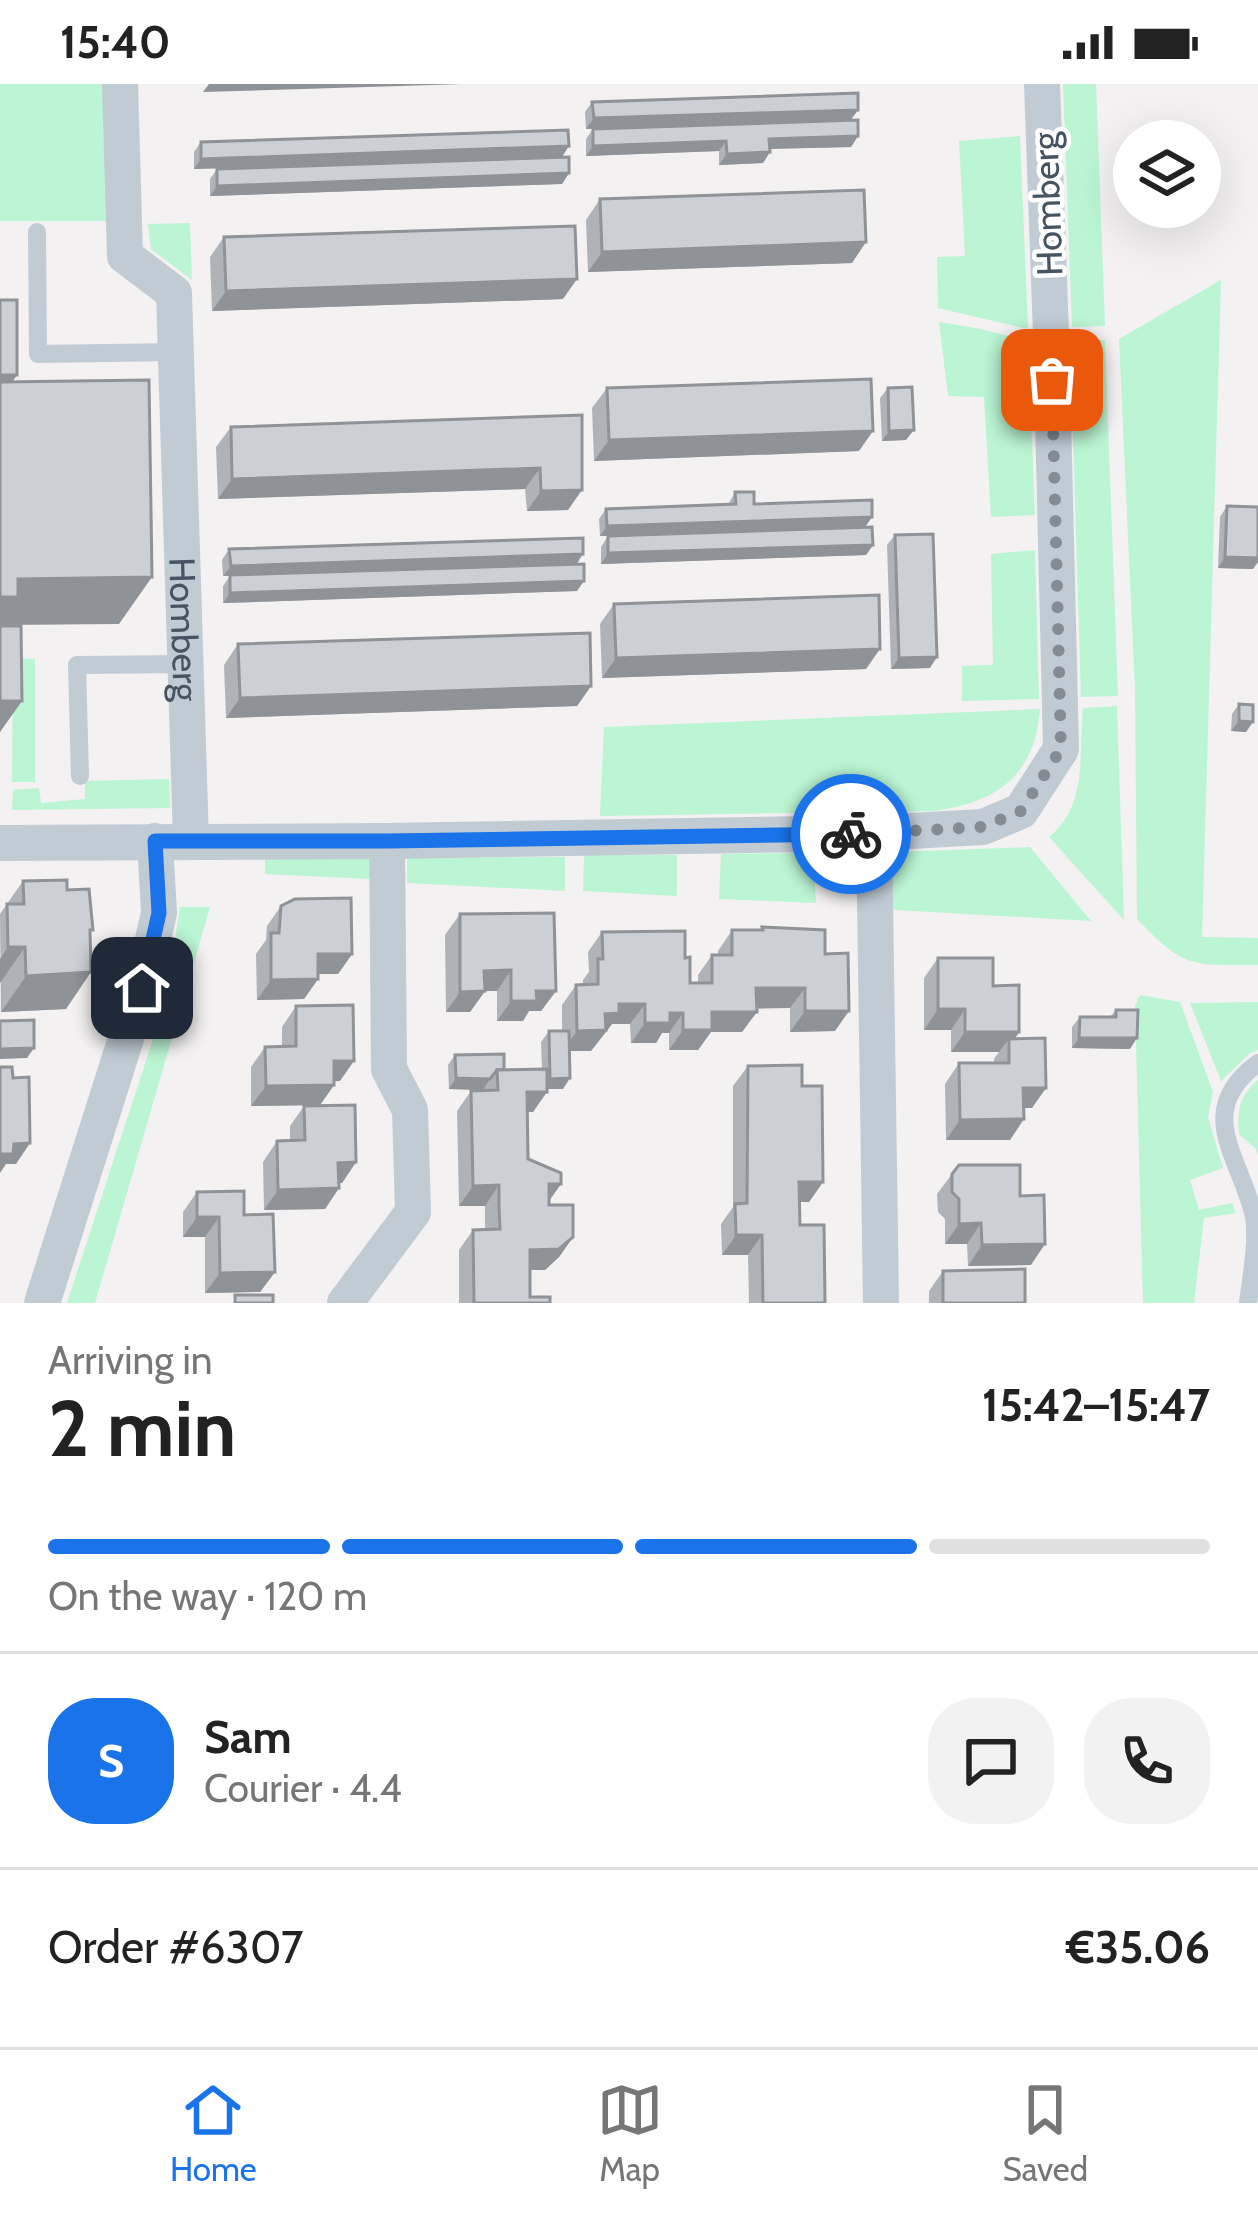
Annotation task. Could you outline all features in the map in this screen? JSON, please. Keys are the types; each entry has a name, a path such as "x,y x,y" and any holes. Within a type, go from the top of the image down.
{"street":[{"name":"Homberg","path":"42,1303 142,988 159,913 173,841 186,664 173,293 125,256 120,84"},
{"name":"Homberg","path":"0,843 874,833 982,827 1021,811 1061,749 1042,84"},
{"path":"874,833 881,1303"},
{"path":"345,1303 413,1212 410,1110 389,1069 387,841"}],"lane":[{"path":"37,232 38,354 176,352"},
{"path":"80,776 77,665 186,664"},
{"path":"1248,1303 1256,1222 1223,1123 1226,1097 1258,1063"}],"green space":[{"path":"0,84 106,84 111,221 0,221"},
{"path":"1063,84 1096,84 1105,326 1072,327"},
{"path":"1020,136 1028,329 938,308 937,257 965,256 959,141"},
{"path":"190,223 192,280 151,249 148,224"},
{"path":"1221,280 1202,937 1258,938 1258,965 1190,961 1137,919 1135,689 1119,339"},
{"path":"939,322 1028,341 1035,515 991,517 984,397 948,396"},
{"path":"1105,340 1118,696 1081,697 1070,341"},
{"path":"1035,550 1039,699 962,701 962,666 993,665 991,554"},
{"path":"13,658 35,659 35,782 12,782"},
{"path":"1117,706 1124,920 1049,837 1062,824 1076,794 1083,708"},
{"path":"1040,709 1037,733 1020,769 993,793 955,807 600,816 604,727"},
{"path":"169,779 170,808 12,810 13,790 39,788 41,803 85,799 85,781"},
{"path":"1030,847 1091,921 895,910 891,906 892,852"},
{"path":"813,853 816,903 719,899 721,854"},
{"path":"584,855 677,855 677,896 583,891"},
{"path":"565,857 565,891 407,883 407,858"},
{"path":"369,858 370,879 265,874 265,859"},
{"path":"180,907 210,907 95,1303 67,1303 158,1024"},
{"path":"1140,995 1180,1002 1213,1092 1208,1117 1223,1168 1190,1180 1199,1210 1232,1203 1236,1213 1204,1218 1194,1303 1143,1303 1135,1006"},
{"path":"1258,1002 1258,1050 1221,1081 1190,1003"},
{"path":"1258,1080 1258,1156 1239,1134 1238,1118 1243,1098"}],"building":[{"path":"858,93 858,110 594,118 592,102"},
{"path":"858,120 858,136 769,139 770,152 727,154 726,141 593,146 593,129"},
{"path":"568,130 569,146 201,159 201,142"},
{"path":"569,157 569,173 217,186 217,169"},
{"path":"864,190 866,242 602,252 600,199"},
{"path":"575,226 577,279 226,291 224,237"},
{"path":"0,300 17,300 17,375 0,375"},
{"path":"871,379 873,431 609,440 607,388"},
{"path":"149,380 152,577 18,579 18,597 0,597 0,382"},
{"path":"912,387 914,430 889,431 888,388"},
{"path":"582,415 582,490 541,491 540,468 232,479 231,427"},
{"path":"735,492 754,492 754,504 872,500 872,517 607,526 606,509 736,504"},
{"path":"1227,506 1258,507 1258,558 1225,557"},
{"path":"872,527 873,545 608,553 608,536"},
{"path":"933,534 937,657 899,658 895,535"},
{"path":"583,538 583,554 231,566 229,549"},
{"path":"584,564 584,581 230,593 230,575"},
{"path":"879,595 880,649 616,658 614,604"},
{"path":"0,626 21,626 22,701 0,701"},
{"path":"590,633 591,686 240,698 238,644"},
{"path":"1239,704 1253,705 1253,722 1239,721"},
{"path":"67,880 67,890 89,889 91,972 26,976 25,947 8,947 7,904 24,904 23,881"},
{"path":"351,898 352,954 318,954 318,979 271,980 271,933 279,933 281,906 295,899"},
{"path":"554,913 556,991 536,991 537,1001 511,1001 511,970 484,971 485,991 460,992 460,914"},
{"path":"732,930 825,930 825,954 848,953 849,1011 805,1011 805,988 756,988 757,1012 712,1012 712,1030 683,1030 683,1013 670,1013 670,1023 645,1023 645,1004 619,1004 619,1013 605,1014 606,1030 577,1031 576,985 598,984 602,932 685,931 690,983 712,983 712,955 732,955"},
{"path":"938,958 993,958 993,986 1019,985 1019,1032 965,1032 965,1009 938,1009"},
{"path":"353,1005 354,1061 334,1061 334,1085 266,1086 265,1047 296,1046 296,1006"},
{"path":"1116,1010 1138,1010 1137,1038 1079,1038 1080,1017 1116,1017"},
{"path":"34,1020 34,1048 0,1049 0,1021"},
{"path":"549,1031 569,1031 570,1078 550,1079"},
{"path":"1045,1038 1046,1088 1023,1088 1024,1119 960,1120 959,1063 1009,1063 1009,1039"},
{"path":"504,1054 504,1070 497,1070 490,1079 456,1078 455,1055"},
{"path":"802,1065 802,1086 822,1086 823,1182 799,1182 800,1225 824,1225 825,1303 763,1303 762,1235 736,1235 735,1204 747,1203 748,1066"},
{"path":"0,1067 12,1067 13,1078 29,1077 30,1143 14,1144 13,1154 0,1154"},
{"path":"547,1069 547,1092 527,1092 528,1159 561,1173 561,1184 549,1184 549,1205 573,1205 573,1237 559,1249 530,1250 530,1297 550,1297 550,1303 474,1303 473,1230 500,1229 499,1185 473,1186 471,1091 498,1090 497,1070"},
{"path":"355,1105 356,1162 338,1163 339,1188 278,1190 277,1141 305,1140 304,1106"},
{"path":"959,1165 1020,1165 1020,1196 1044,1195 1045,1244 982,1245 981,1223 959,1224 952,1174"},
{"path":"244,1191 244,1215 273,1214 275,1272 220,1273 219,1217 197,1217 197,1192"},
{"path":"1025,1269 1025,1303 943,1303 943,1271"},
{"path":"235,1295 273,1295 273,1303 235,1303"}],"way so far":[{"path":"851,834 982,827 1021,811 1061,749 1052,380"}],"route":[{"path":"142,988 159,913 155,841 851,834"}]}
